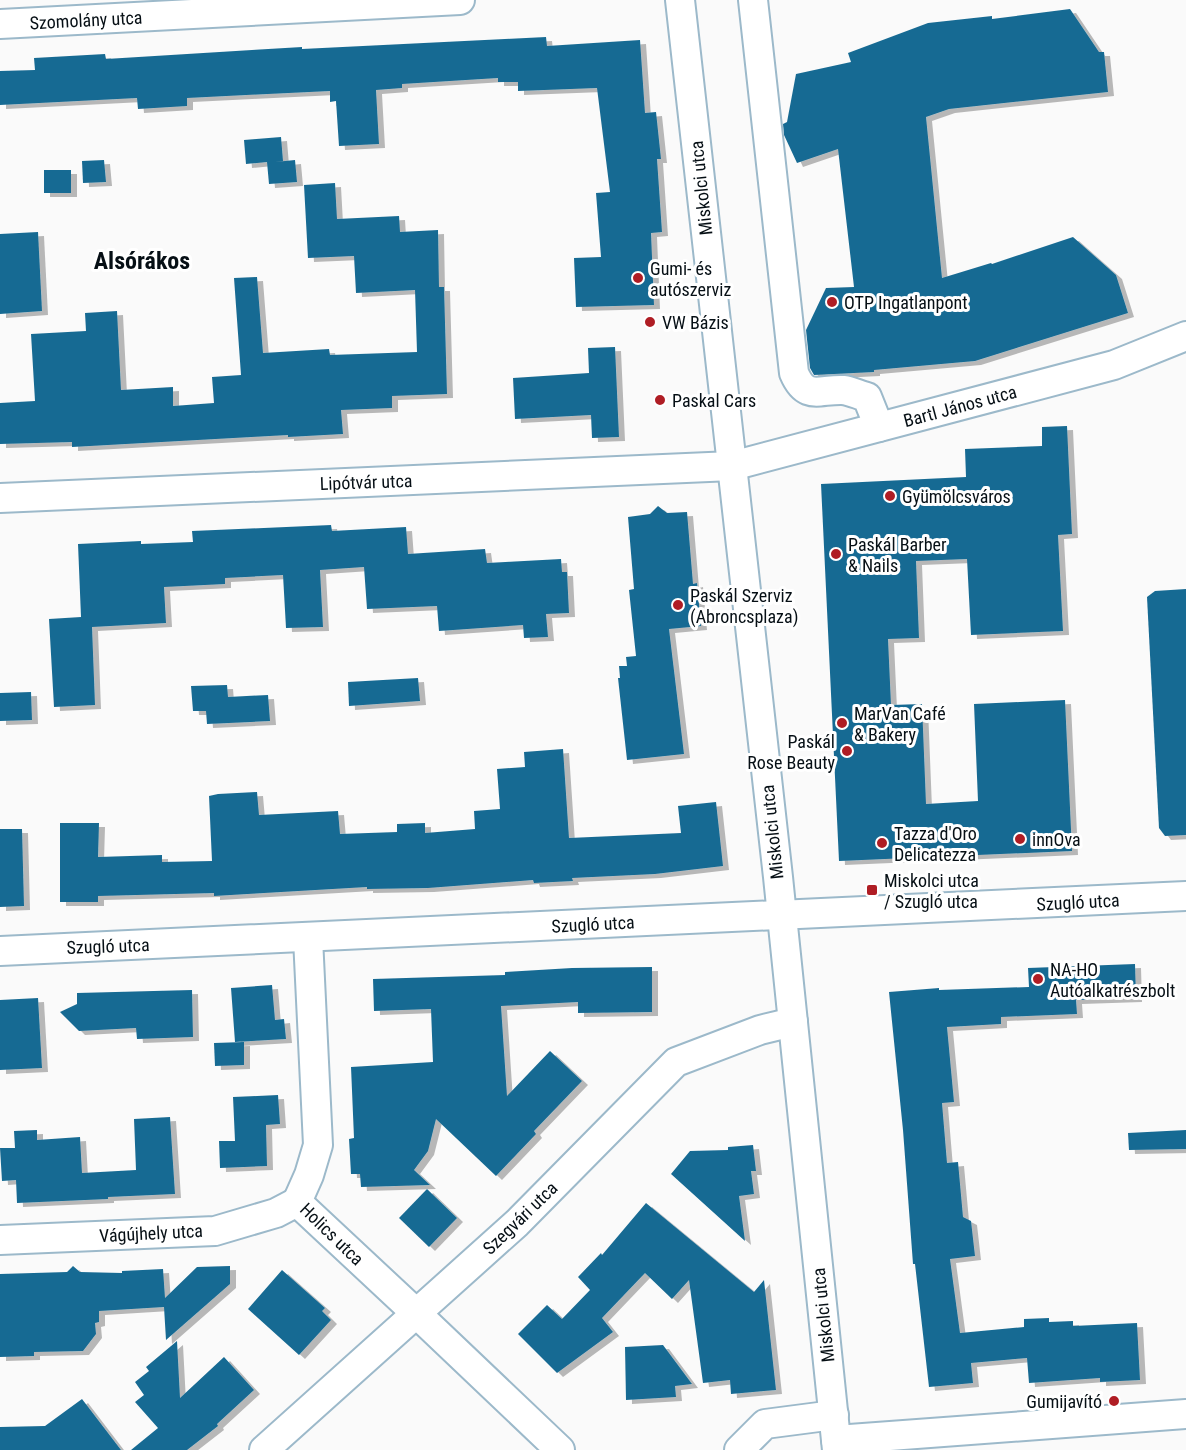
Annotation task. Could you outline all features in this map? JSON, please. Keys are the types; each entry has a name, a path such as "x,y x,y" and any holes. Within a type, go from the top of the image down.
{"street":[{"name":"Szomolány utca","path":"0,24 460,0"},
{"name":"Miskolci utca","path":"680,0 793,1022 836,1435"},
{"path":"753,0 794,373 798,383 806,390 813,392 845,390 867,397 879,427"},
{"name":"Bartl János utca","path":"732,466 1114,365 1186,336"},
{"name":"Lipótvár utca","path":"0,498 732,466"},
{"name":"Szugló utca","path":"0,951 1186,896"},
{"name":"Holics utca","path":"308,938 318,1144 309,1175 297,1202 560,1450"},
{"name":"Szegvári utca","path":"264,1450 517,1223 676,1062 760,1030 793,1022"},
{"name":"Vágújhely utca","path":"0,1240 215,1231 276,1213 297,1202"},
{"path":"740,1450 765,1424 893,1443 1186,1413"}],"building":[{"path":"1070,9 1099,52 1104,52 1108,92 949,109 926,117 942,278 1073,237 1116,275 1128,313 975,361 874,370 874,372 814,375 810,368 806,330 826,288 854,287 838,149 797,163 784,135 783,124 787,122 796,74 851,62 848,53 928,23 992,16 992,19"},
{"path":"546,37 547,46 640,40 645,113 656,112 661,159 657,159 662,232 651,233 654,305 576,307 574,258 601,257 596,193 610,192 597,88 518,91 518,82 498,82 498,78 402,84 402,88 376,90 379,144 339,146 336,101 330,102 330,91 187,98 187,106 138,109 137,98 0,105 0,71 35,70 34,58 105,54 106,59 302,47 302,49"},
{"path":"281,137 283,161 275,162 295,160 297,182 269,184 267,162 246,164 244,140"},
{"path":"104,160 106,182 83,183 82,161"},
{"path":"44,170 71,170 71,193 44,193"},
{"path":"335,183 337,219 399,216 400,232 438,230 439,287 444,287 447,394 392,396 392,408 341,410 343,434 72,447 72,442 0,444 0,403 35,401 31,334 86,331 85,313 117,311 121,390 173,387 173,406 214,403 212,377 241,375 234,278 257,277 263,353 329,349 330,355 417,352 415,290 356,293 354,256 308,258 304,185"},
{"path":"38,232 42,311 0,314 0,234"},
{"path":"615,347 619,437 592,438 591,415 515,419 513,378 589,373 588,348"},
{"path":"1067,426 1072,534 1058,535 1063,631 971,635 967,559 916,561 919,638 888,639 891,705 922,704 926,804 978,801 974,704 1065,700 1072,851 839,861 821,484 966,477 965,449 1042,446 1042,427"},
{"path":"658,506 667,513 687,512 693,584 697,583 701,626 669,629 684,754 627,760 618,678 620,678 619,666 627,666 626,657 636,656 629,590 634,589 628,517 650,514"},
{"path":"331,525 332,531 406,527 408,554 485,549 487,563 561,559 562,572 567,572 569,613 546,614 548,637 524,638 523,625 439,631 437,606 367,609 364,567 320,570 323,627 286,628 283,575 225,578 225,584 164,587 166,623 92,627 95,705 54,707 49,619 81,617 78,544 141,541 141,544 193,542 192,531"},
{"path":"1186,589 1186,835 1165,836 1159,828 1147,597 1155,591"},
{"path":"418,678 420,701 349,706 348,682"},
{"path":"227,685 228,697 268,695 270,721 207,724 206,711 193,711 191,686"},
{"path":"31,692 32,720 0,721 0,693"},
{"path":"563,749 569,838 681,833 678,806 716,802 723,866 655,874 572,878 573,881 534,883 533,880 428,888 367,889 367,887 214,896 214,893 98,896 98,902 60,902 60,823 99,823 98,857 162,855 162,862 212,861 209,796 218,794 257,792 259,815 338,811 340,834 397,832 397,824 425,823 425,833 475,829 474,811 500,809 497,769 525,767 524,752"},
{"path":"0,829 22,829 24,906 0,907"},
{"path":"1135,964 1136,998 1076,1000 1077,1014 1001,1017 1001,1024 947,1027 954,1102 942,1103 947,1163 958,1162 963,1217 971,1221 975,1256 950,1259 960,1333 1024,1327 1024,1319 1049,1318 1049,1322 1073,1321 1073,1326 1137,1323 1140,1380 1100,1382 1100,1378 1029,1383 1027,1358 971,1363 973,1383 929,1387 915,1264 913,1264 903,1130 889,992 939,988 939,990 1029,987 1028,968"},
{"path":"652,967 652,1012 578,1013 578,1002 501,1006 507,1096 550,1051 582,1081 534,1131 536,1134 496,1176 436,1119 428,1151 414,1170 430,1185 361,1187 360,1174 351,1174 349,1139 354,1138 351,1067 433,1062 431,1009 374,1011 373,979 505,975 505,972 572,968"},
{"path":"272,985 275,1020 284,1019 286,1039 235,1042 231,988"},
{"path":"192,990 193,1037 137,1039 136,1028 79,1031 60,1012 77,1004 77,993"},
{"path":"38,998 42,1068 0,1070 0,1000"},
{"path":"244,1042 244,1065 215,1066 214,1043"},
{"path":"278,1095 280,1124 266,1125 267,1166 220,1168 219,1141 235,1141 233,1097"},
{"path":"170,1117 175,1194 17,1203 16,1180 2,1181 0,1148 15,1148 14,1131 37,1130 37,1140 80,1137 82,1173 136,1170 134,1119"},
{"path":"1186,1130 1186,1149 1129,1150 1128,1133"},
{"path":"753,1145 756,1171 751,1171 754,1194 739,1196 745,1241 671,1174 690,1151 728,1150 728,1147"},
{"path":"427,1189 457,1218 429,1247 399,1218"},
{"path":"646,1203 754,1292 764,1280 776,1390 731,1394 730,1380 703,1383 689,1280 672,1299 645,1273 602,1318 613,1332 557,1373 518,1334 547,1305 562,1319 590,1290 578,1277 601,1253 602,1255"},
{"path":"73,1266 80,1272 122,1273 122,1271 163,1269 165,1298 197,1267 230,1266 230,1284 166,1340 164,1307 99,1311 99,1322 95,1323 96,1334 83,1351 34,1352 34,1356 0,1357 0,1274 67,1272"},
{"path":"282,1270 325,1308 322,1311 331,1320 299,1355 248,1309"},
{"path":"177,1341 180,1398 224,1357 254,1390 217,1424 218,1426 187,1450 131,1450 158,1428 135,1402 144,1395 135,1382 149,1371 146,1367"},
{"path":"663,1345 692,1384 675,1386 676,1397 626,1400 625,1347"},
{"path":"82,1399 121,1450 0,1450 0,1427 45,1426"}],"place":[{"name":"Gumi- és autószerviz","path":"638,278"},
{"name":"OTP Ingatlanpont","path":"832,302"},
{"name":"VW Bázis","path":"650,322"},
{"name":"Paskal Cars","path":"660,400"},
{"name":"Gyümölcsváros","path":"890,496"},
{"name":"Paskál Barber & Nails","path":"836,554"},
{"name":"Paskál Szerviz (Abroncsplaza)","path":"678,605"},
{"name":"MarVan Café & Bakery","path":"842,723"},
{"name":"Paskál Rose Beauty","path":"847,751"},
{"name":"innOva","path":"1020,839"},
{"name":"Tazza d'Oro Delicatezza","path":"882,843"},
{"name":"Miskolci utca / Szugló utca","path":"872,890"},
{"name":"NA-HO Autóalkatrészbolt","path":"1038,979"},
{"name":"Gumijavító","path":"1114,1401"}],"district":[{"name":"Alsórákos","path":"142,261"}]}
